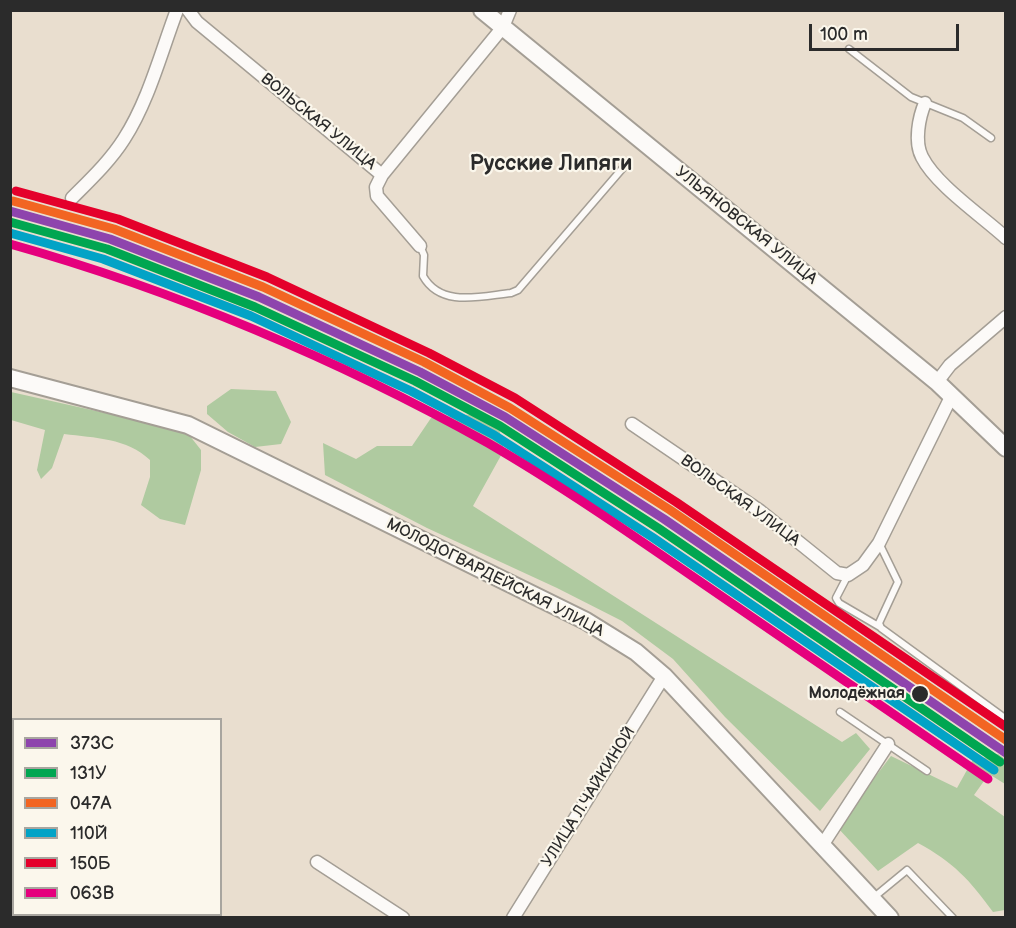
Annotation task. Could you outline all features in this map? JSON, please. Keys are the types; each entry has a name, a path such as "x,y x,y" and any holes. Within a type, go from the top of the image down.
{"street":[{"path":"72,198 102,169 125,138 143,100 177,10"},
{"name":"ВОЛЬСКАЯ УЛИЦА","path":"188,10 206,30 382,175 376,187 377,196 420,246"},
{"name":"УЛЬЯНОВСКАЯ УЛИЦА","path":"482,10 937,382 1005,448"},
{"path":"382,175 503,27 510,10"},
{"path":"926,103 920,115 921,156 948,189 1005,238"},
{"path":"937,382 951,365 1005,317"},
{"name":"МОЛОДОГВАРДЕЙСКАЯ УЛИЦА","path":"10,378 188,425 586,621 636,652 664,676 890,917"},
{"path":"848,575 863,565 879,543 952,395"},
{"name":"ВОЛЬСКАЯ УЛИЦА","path":"632,424 760,511 837,573 848,575"},
{"name":"УЛИЦА Л.ЧАЙКИНОЙ","path":"513,918 664,676"},
{"path":"823,844 888,744"},
{"path":"317,862 403,918"}],"lane":[{"path":"849,49 911,97 963,118 991,138"},
{"path":"420,246 424,255 423,276 439,294 453,298 511,293 518,290 628,162"},
{"path":"879,543 897,582 879,623 881,628"},
{"path":"848,575 836,598 839,603 881,628 1005,719"},
{"path":"840,712 927,771"},
{"path":"873,898 907,870 953,918"}],"green space":[{"path":"231,389 276,391 291,422 281,444 255,447 228,432 207,414 207,406"},
{"path":"11,392 186,431 201,450 201,470 185,525 160,519 141,505 150,477 150,460 121,443 64,434 52,468 41,479 37,470 45,430 11,420"},
{"path":"475,414 499,428 504,450 473,506 842,742 856,733 870,749 820,811 725,717 673,659 622,621 557,588 427,528 325,475 323,443 356,459 377,446 412,446 431,418"},
{"path":"998,754 1005,759 1005,784 989,774 974,795 1005,817 1005,910 993,912 960,873 941,857 918,843 878,871 837,827 891,756 957,788 972,761"}],"transit line":[{"name":"150Б","path":"16,191 118,219 267,277 429,353 515,398 676,502 1006,727"},
{"name":"047А","path":"13,201 114,229 263,287 424,362 510,408 670,510 1006,740"},
{"name":"373C","path":"10,211 110,239 259,297 420,372 505,417 664,519 1006,753"},
{"name":"131У","path":"10,222 107,249 255,307 415,381 500,426 658,528 1000,762"},
{"name":"110Й","path":"10,233 103,259 251,316 411,391 494,435 652,537 994,770"},
{"name":"063В","path":"10,244 133,283 255,330 374,383 488,443 625,530 988,779"}],"place":[{"name":"Молодёжная","path":"920,694"}],"district":[{"name":"Русские Липяги","path":"551,164"}]}
